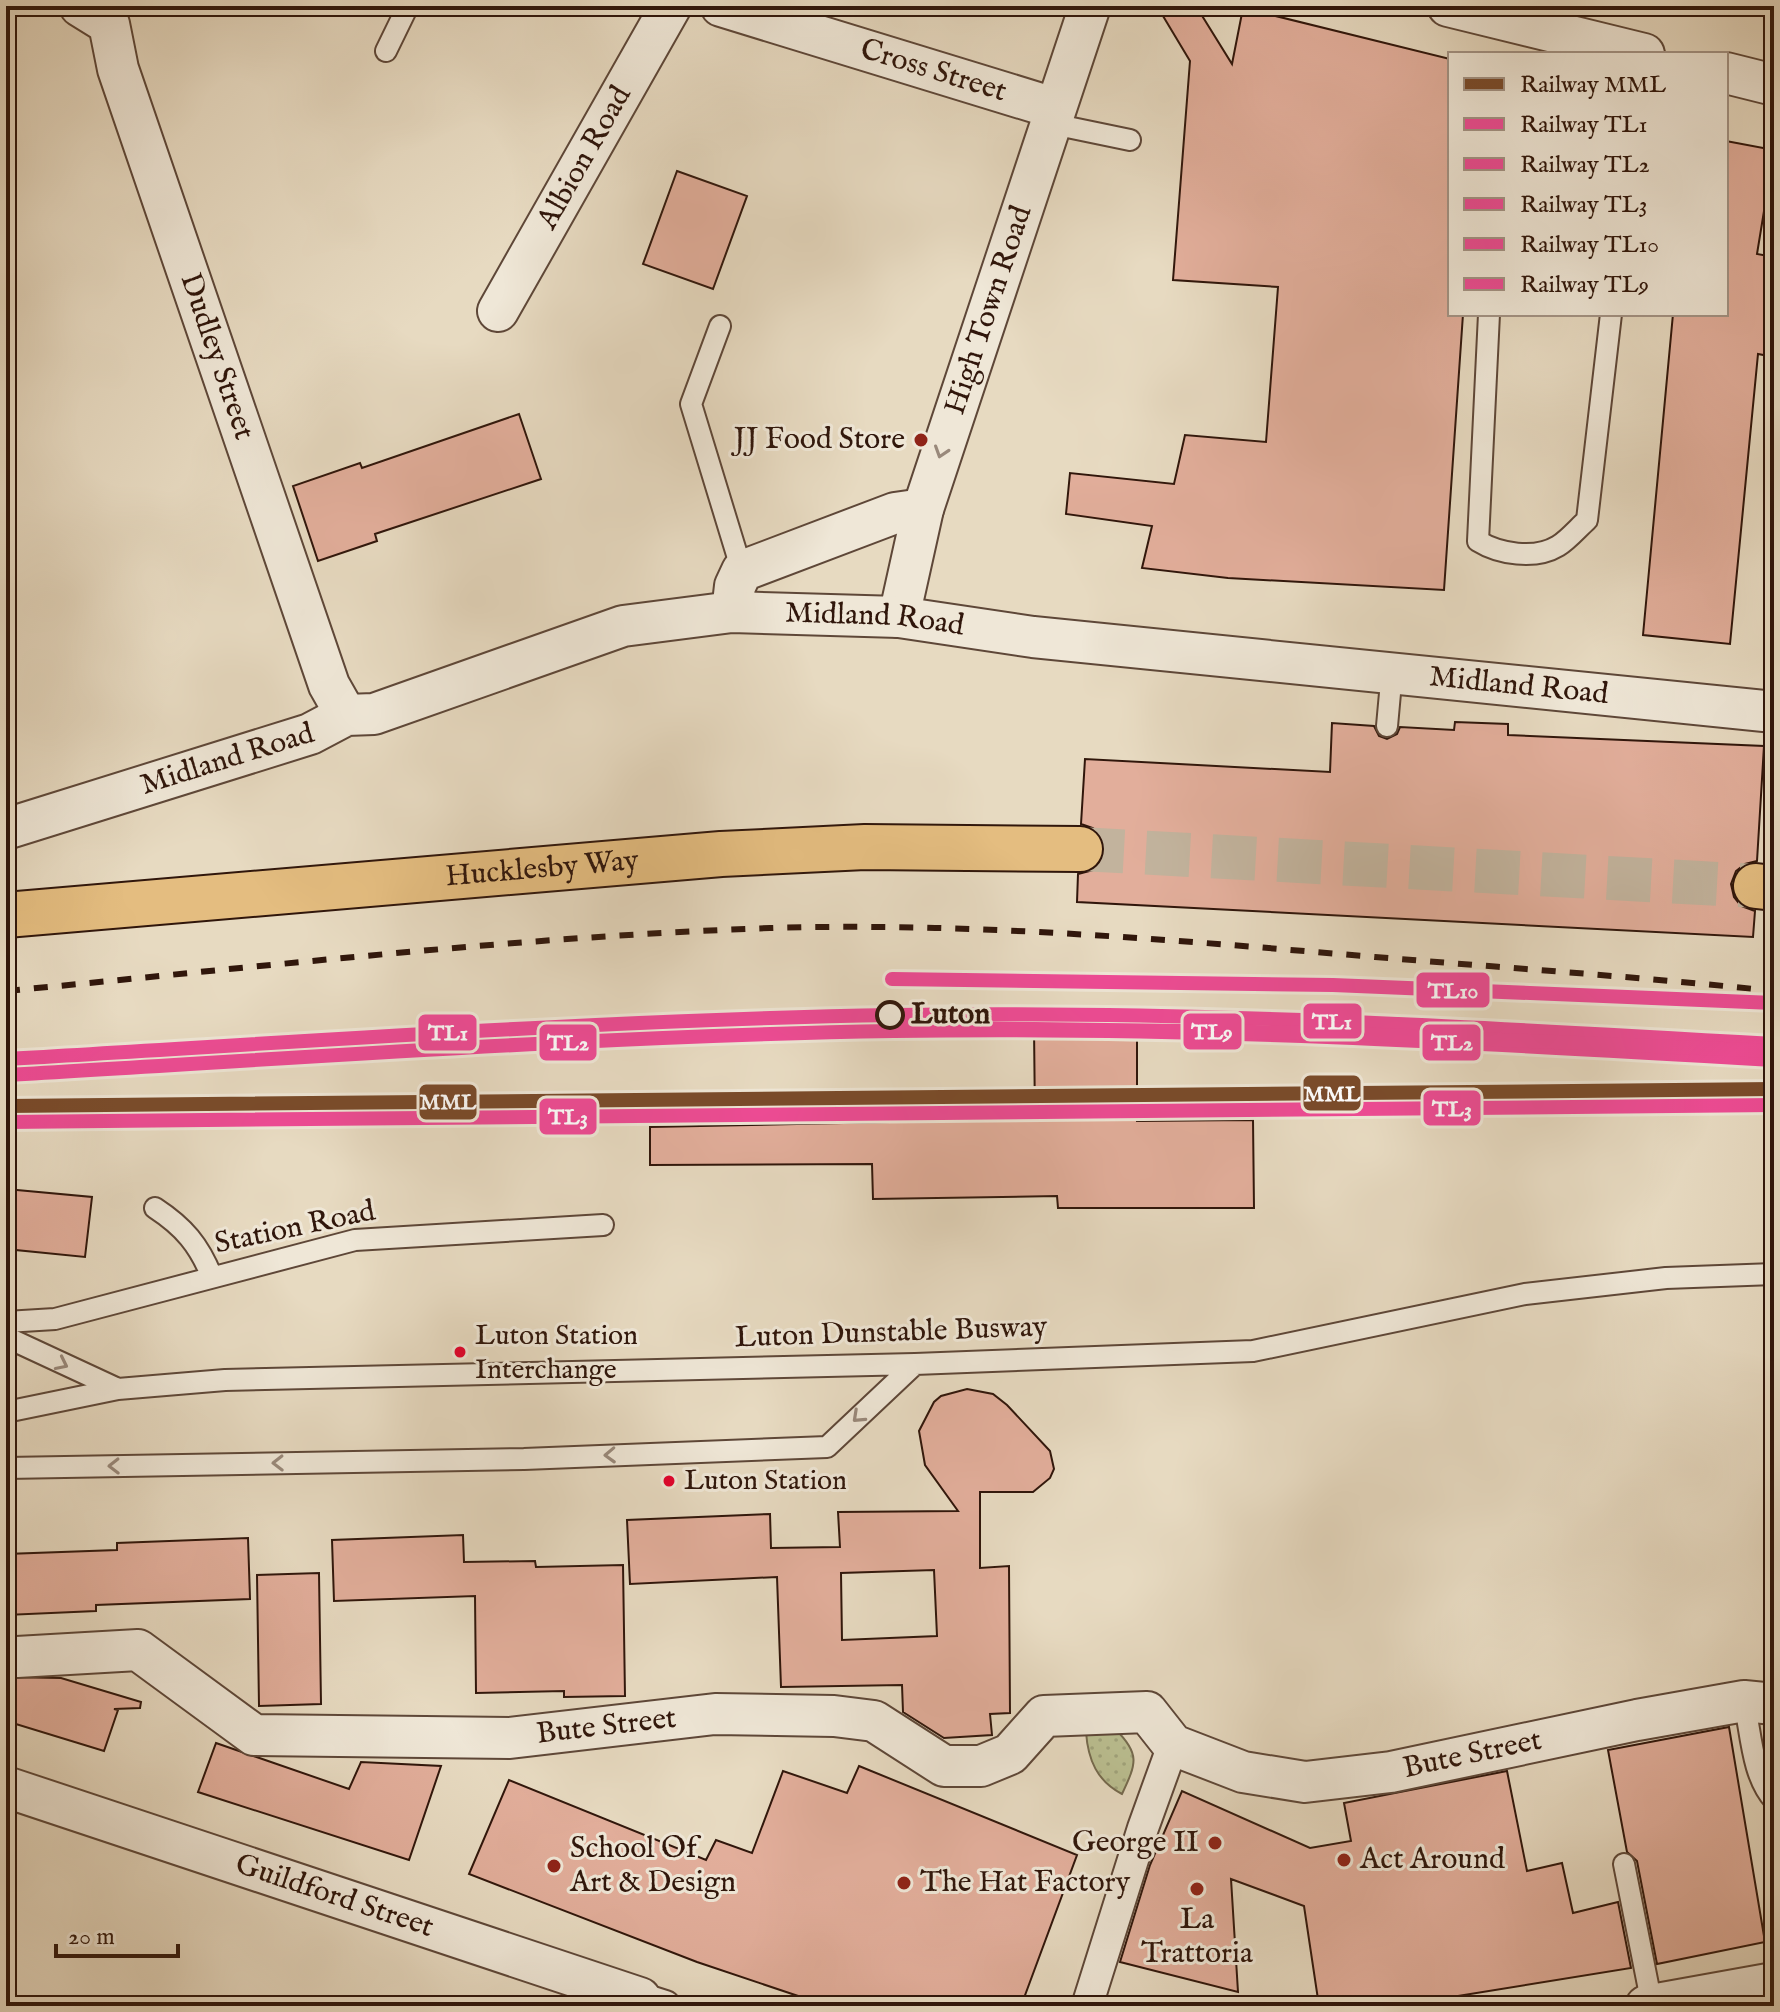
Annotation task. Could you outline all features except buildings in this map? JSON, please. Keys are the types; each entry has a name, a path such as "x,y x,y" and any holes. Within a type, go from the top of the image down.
{"highway":[{"name":"Hucklesby Way","path":"6,915 721,854 865,847 1080,849"}],"street":[{"name":"Albion Road","path":"498,311 671,6"},
{"name":"Cross Street","path":"721,6 1051,115"},
{"name":"High Town Road","path":"899,617 923,509 1051,115 1090,6"},
{"path":"1448,6 1526,15 1629,52"},
{"name":"Dudley Street","path":"105,12 118,69 170,222 329,685 346,715"},
{"path":"1728,74 1774,85"},
{"path":"732,612 735,586 742,571 895,513 923,509"},
{"name":"Midland Road","path":"6,829 310,734 346,715 374,714 623,626 732,612 899,617 1033,637 1774,712"},
{"name":"Bute Street","path":"17,1657 138,1650 254,1735 510,1738 715,1714 834,1716 874,1721 944,1766 981,1766 1010,1754 1044,1716 1147,1712 1173,1745 1243,1772 1305,1782 1391,1772 1637,1720 1759,1703"},
{"path":"1087,2006 1173,1745"},
{"name":"Guildford Street","path":"6,1787 630,2000"},
{"path":"1649,2006 1774,1983"}],"lane":[{"path":"386,51 405,12 396,6"},
{"path":"1051,115 1130,140"},
{"path":"1489,316 1478,541 1492,550 1531,554 1558,547 1587,520 1611,316"},
{"path":"720,326 691,404 742,571"},
{"path":"1387,726 1392,671"},
{"path":"155,1208 180,1224 201,1250 212,1277"},
{"name":"Station Road","path":"6,1322 55,1319 355,1240 603,1225"},
{"name":"Luton Dunstable Busway","path":"6,1412 118,1389 225,1380 915,1364 1253,1351 1525,1294 1666,1278 1774,1274"},
{"path":"6,1337 118,1389"},
{"path":"6,1468 509,1459 827,1447 915,1364"},
{"path":"1759,1703 1758,1770 1765,1790 1774,1800"},
{"path":"1624,1864 1649,2006"}],"green space":[{"path":"1115,1729 1129,1745 1134,1760 1122,1794 1106,1783 1095,1769 1086,1732"}],"tunnel":[{"path":"1080,849 1756,886"}],"railway":[{"path":"6,991 579,938 846,927 997,930 1148,939 1774,991"}],"rail line":[{"name":"TL10","path":"892,979 1333,985 1774,1003"},
{"name":"TL1","path":"6,1059 561,1027 783,1018 1004,1014 1224,1017 1774,1044"},
{"name":"TL9","path":"892,1027 1332,1033 1772,1051"},
{"name":"TL2","path":"7,1075 561,1043 783,1034 1004,1030 1224,1033 1773,1060"},
{"name":"MML","path":"6,1106 1774,1089"},
{"name":"TL3","path":"6,1122 1774,1105"}],"place":[{"name":"JJ Food Store","path":"921,440"},
{"name":"Luton","path":"890,1015"},
{"name":"Luton Station Interchange","path":"460,1352"},
{"name":"Luton Station","path":"669,1481"},
{"name":"George II","path":"1215,1843"},
{"name":"Act Around","path":"1344,1860"},
{"name":"School Of Art & Design","path":"554,1866"},
{"name":"The Hat Factory","path":"904,1883"},
{"name":"La Trattoria","path":"1197,1889"}]}
